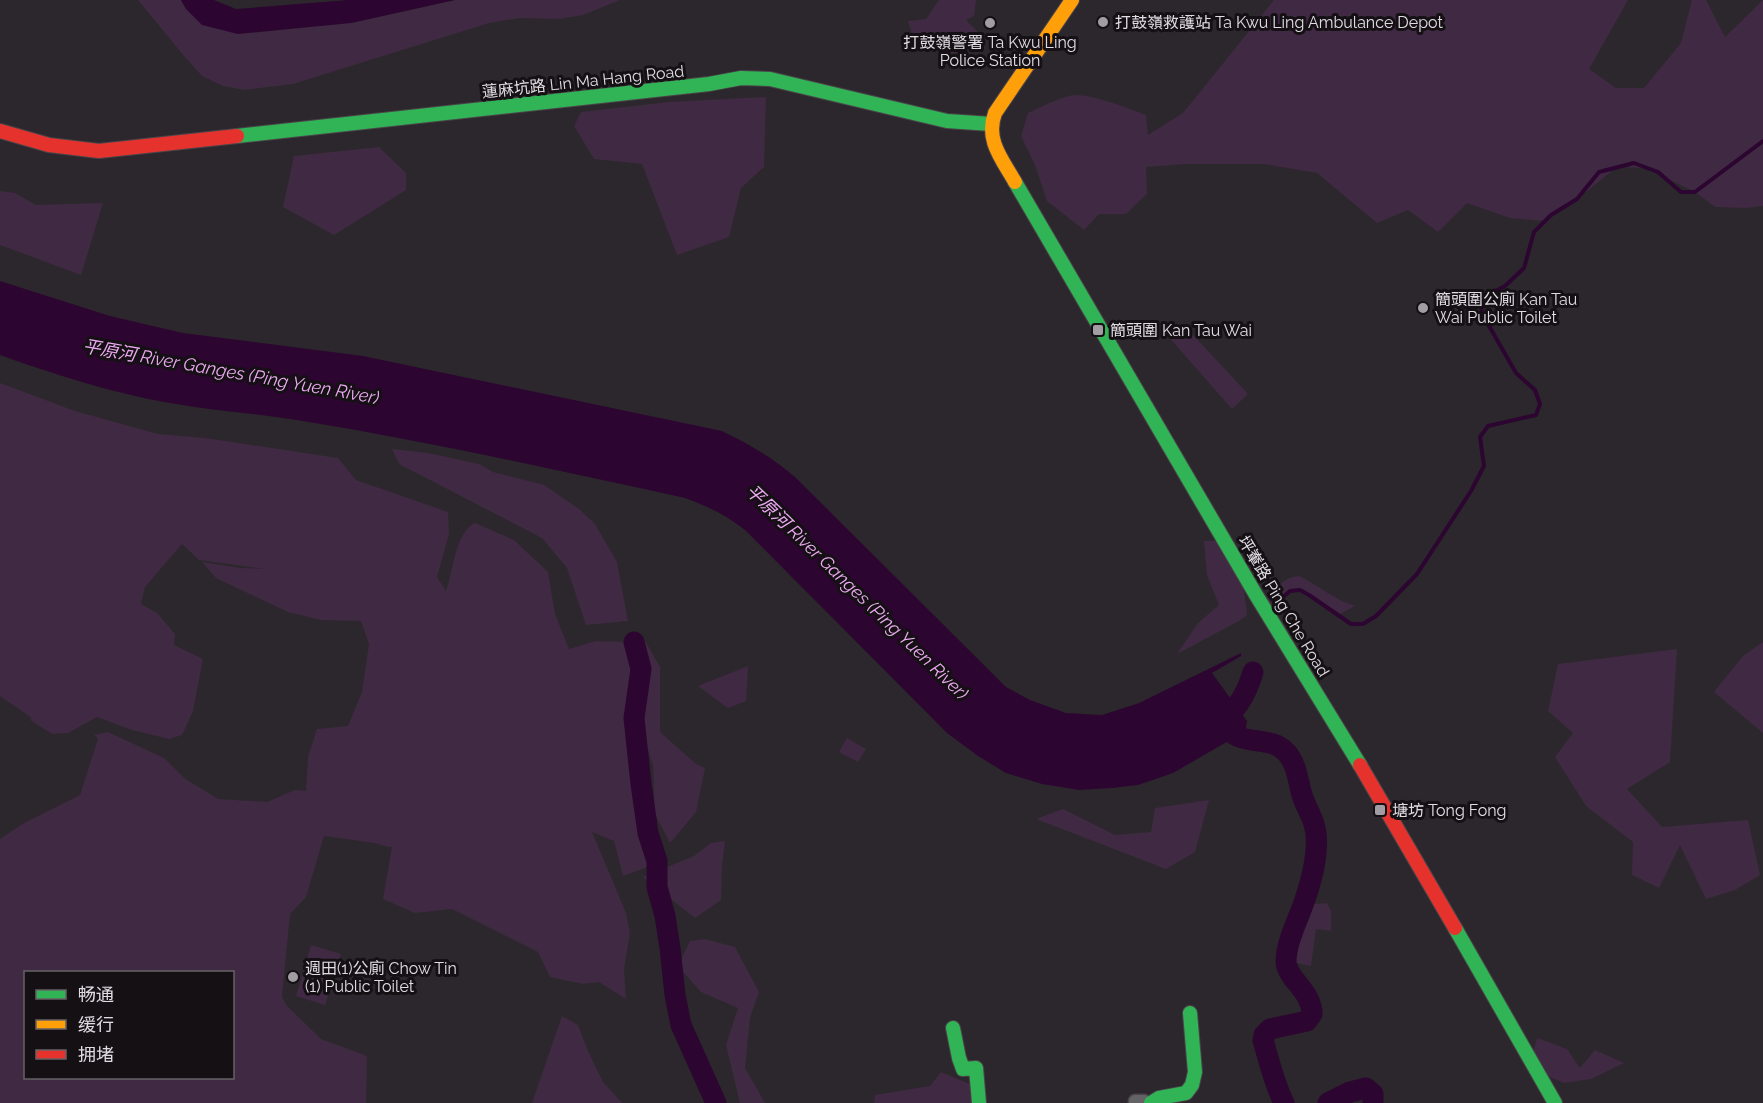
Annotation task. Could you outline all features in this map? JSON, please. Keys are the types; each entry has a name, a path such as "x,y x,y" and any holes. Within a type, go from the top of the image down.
{"street":[{"path":"991,124 994,113 1072,0"},
{"name":"蓮麻坑路 Lin Ma Hang Road","path":"0,130 59,148 99,151 709,84 754,77 788,82 947,121 991,124"},
{"name":"蓮麻坑路 Lin Ma Hang Road","path":"0,122 28,140"},
{"name":"坪輋路 Ping Che Road","path":"991,124 992,140 1009,170 1256,595 1304,670 1428,879 1555,1103"},
{"path":"1150,1103 1159,1098 1186,1093 1192,1085 1195,1072 1190,1013"},
{"path":"953,1028 963,1069 976,1068 979,1103"}],"shaded area":[{"path":"138,0 181,0 186,9 351,23 455,0 620,0 583,15 559,19 520,18 489,23 293,84 244,90 223,86 202,76"},
{"path":"939,0 976,0 974,16 966,20 980,34 966,52 944,54 939,39 914,40 908,21 926,19"},
{"path":"1274,0 1628,0 1589,69 1616,88 1644,88 1681,43 1692,0 1706,0 1725,37 1763,0 1763,206 1715,207 1695,192 1646,168 1617,167 1545,221 1510,218 1467,203 1438,232 1408,210 1377,223 1317,173 1264,164 1185,164 1146,167 1147,194 1126,214 1099,214 1084,230 1047,201 1035,165 1021,136 1028,113 1072,95 1085,96 1146,115 1148,135 1183,113"},
{"path":"766,97 764,167 741,188 729,237 677,255 642,164 594,159 574,126 581,112 669,102"},
{"path":"379,147 406,173 406,190 334,235 283,207 294,156"},
{"path":"0,191 15,193 36,205 103,203 81,275 0,245"},
{"path":"1182,323 1248,394 1232,409 1167,335"},
{"path":"0,383 75,411 158,434 205,438 338,458 356,480 448,512 449,534 437,577 446,591 459,544 468,528 475,523 514,540 548,572 555,614 569,649 596,641 634,642 641,669 634,718 647,827 666,860 623,876 614,841 592,832 626,913 630,933 624,969 626,999 599,982 583,984 550,977 538,952 452,909 415,913 383,899 392,847 324,836 306,897 290,914 282,997 287,1006 321,1039 367,1056 366,1103 0,1103 0,839 24,823 80,795 98,739 94,735 108,732 164,758 184,778 218,799 267,802 295,790 306,791 308,757 317,729 348,726 362,692 369,644 361,621 321,620 288,612 216,578 202,562 266,569 199,560 182,544 145,587 141,604 157,613 175,634 174,645 203,659 193,711 182,735 169,739 132,730 97,717 68,733 52,734 30,720 32,718 0,696"},
{"path":"392,449 428,453 479,464 493,472 544,485 579,509 595,524 617,562 628,621 586,625 567,568 542,538 399,464"},
{"path":"1204,541 1219,541 1243,581 1247,615 1177,654 1198,623 1219,605 1207,575"},
{"path":"1299,576 1355,606 1338,615 1309,594 1296,590 1285,594 1276,611 1268,599 1285,581"},
{"path":"644,639 660,667 660,732 696,764 705,768 696,812 670,843 655,814 653,766 642,730"},
{"path":"1763,642 1763,733 1714,692 1743,656"},
{"path":"1677,649 1670,762 1627,789 1662,827 1748,820 1760,875 1735,890 1706,899 1680,845 1659,888 1632,875 1633,842 1586,806 1555,757 1573,733 1548,711 1558,664"},
{"path":"748,666 746,701 728,708 698,686"},
{"path":"847,738 866,749 858,762 839,752"},
{"path":"1209,800 1195,852 1166,869 1036,819 1063,809 1115,835 1151,832 1155,808"},
{"path":"725,841 721,900 695,918 643,877 694,856 711,843"},
{"path":"1327,903 1331,911 1331,931 1316,929 1311,966 1286,961 1292,930 1303,905"},
{"path":"705,939 735,947 759,992 750,1018 745,1068 765,1103 740,1103 726,1045 738,1008 701,992 678,966 690,941"},
{"path":"311,945 341,954 325,1005 296,996"},
{"path":"562,1016 578,1025 603,1082 622,1103 532,1103"},
{"path":"1537,1038 1567,1049 1580,1068 1595,1050 1624,1063 1591,1079 1564,1083 1545,1075 1533,1053"},
{"path":"941,1072 977,1087 984,1103 874,1103 875,1095 930,1086"}],"water":[{"path":"181,0 214,0 236,9 348,0 455,0 351,23 238,34 202,25 186,9"},
{"path":"0,281 110,316 183,333 363,356 722,431 760,452 795,477 1006,687 1030,700 1066,713 1102,715 1139,703 1241,653 1241,656 1212,673 1247,721 1246,728 1237,736 1173,773 1138,785 1079,790 1042,784 1006,773 947,733 745,530 709,508 685,498 491,456 297,420 170,403 105,389 63,376 0,355"}],"waterway":[{"name":"平原河 River Ganges (Ping Yuen River)","path":"1276,611 1283,597 1290,591 1300,590 1351,624 1363,624 1376,616 1417,574 1471,491 1484,466 1480,437 1488,426 1536,415 1540,404 1535,390 1516,373 1481,312 1486,296 1505,286 1524,268 1534,232 1551,215 1577,199 1599,172 1634,163 1658,172 1681,192 1695,192 1763,141"},
{"name":"平原河 River Ganges (Ping Yuen River)","path":"634,642 641,669 634,718 641,784 648,833 657,861 657,887 665,916 675,995 681,1025 716,1103"},
{"name":"平原河 River Ganges (Ping Yuen River)","path":"1217,725 1240,702 1253,672"},
{"name":"平原河 River Ganges (Ping Yuen River)","path":"1222,722 1241,738 1274,744 1286,752 1295,767 1302,795 1316,833 1316,854 1312,876 1286,955 1287,968 1308,999 1312,1014 1307,1021 1270,1029 1264,1035 1263,1040 1284,1103"},
{"name":"平原河 River Ganges (Ping Yuen River)","path":"1328,1103 1350,1092 1366,1088 1373,1094 1373,1103"}],"traffic: fast":[{"path":"237,136 709,84 741,78 770,79 947,121 991,124"},
{"path":"1015,182 1256,595 1360,765"},
{"path":"1455,928 1555,1103"},
{"path":"1151,1103 1159,1098 1186,1093 1192,1085 1195,1072 1190,1013"},
{"path":"953,1028 963,1069 976,1068 979,1103"}],"traffic: slow":[{"path":"1015,182 996,149 992,132 995,113 1072,0"}],"traffic: jam":[{"path":"0,131 49,145 99,151 237,136"},
{"path":"1360,765 1455,928"}],"place":[{"name":"打鼓嶺救護站 Ta Kwu Ling Ambulance Depot","path":"1103,22"},
{"name":"打鼓嶺警署 Ta Kwu Ling Police Station","path":"990,23"},
{"name":"簡頭圍公廁 Kan Tau Wai Public Toilet","path":"1423,308"},
{"name":"簡頭圍 Kan Tau Wai","path":"1098,330"},
{"name":"塘坊 Tong Fong","path":"1380,810"},
{"name":"週田(1)公廁 Chow Tin (1) Public Toilet","path":"293,977"}]}
